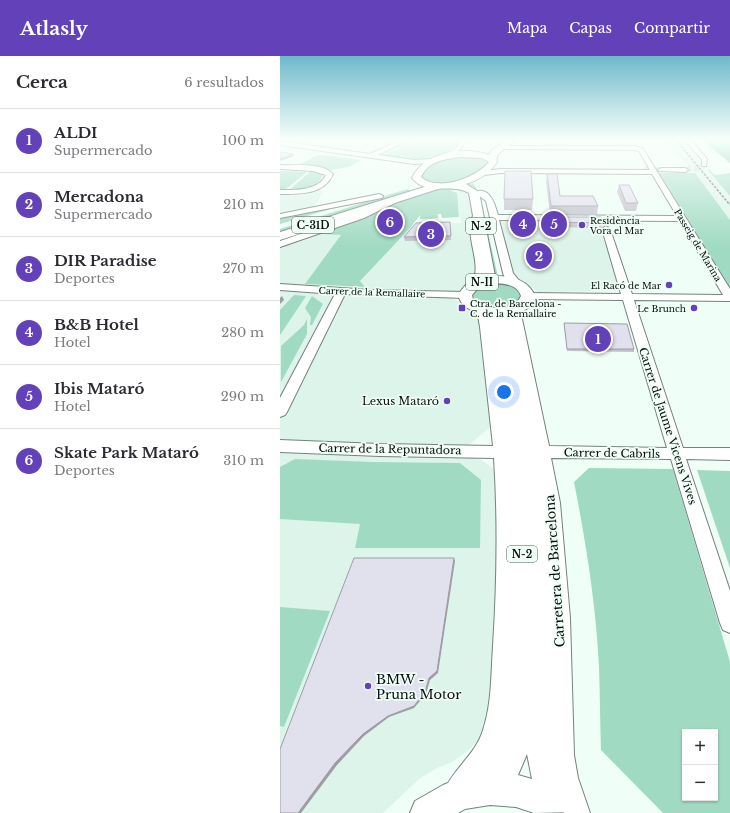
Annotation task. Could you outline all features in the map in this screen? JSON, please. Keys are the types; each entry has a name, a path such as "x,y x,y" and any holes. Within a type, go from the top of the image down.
{"highway":[{"name":"C-31D","path":"280,236 379,196 406,187 416,180"},
{"path":"410,194 437,186"},
{"name":"C-31D","path":"280,227 410,194"}],"main road":[{"path":"416,175 416,180 422,183 437,186 452,185 479,176"},
{"name":"N-2","path":"479,176 481,193 488,216 499,273 502,277 512,282"},
{"name":"N-2","path":"452,185 465,186 472,190 489,273 488,278 480,283"},
{"name":"N-II","path":"505,307 467,302 465,295 468,290 480,283 495,280 512,282"},
{"path":"505,307 525,289 512,282"},
{"name":"N-2","path":"484,790 500,773 511,756 515,740 519,687 523,590 521,525 516,476 494,318 505,307"},
{"name":"N-2","path":"505,307 530,452 538,524 543,593 542,751 545,771 566,812"},
{"path":"438,806 466,793 499,789 529,794 566,812"}],"street":[{"path":"280,192 305,191 318,186 328,179 329,175"},
{"name":"Passeig de Marina","path":"655,175 730,298"},
{"path":"481,193 490,200 509,277 512,282"},
{"path":"280,244 361,216 410,194"},
{"path":"280,216 379,196"},
{"path":"494,217 604,223 682,219"},
{"name":"Carrer de Jaume Vicens Vives","path":"604,223 730,623"},
{"name":"Carrer de la Remallaire","path":"280,287 341,292 465,295"},
{"path":"280,412 341,292"},
{"path":"438,806 476,768 491,742 500,704 506,596 506,541 501,452 484,315 505,307 627,296 730,298"},
{"name":"Carretera de Barcelona","path":"505,307 516,313 516,320 542,452 554,528 560,618 562,755 566,778 566,812"},
{"name":"Carrer de la Repuntadora","path":"280,446 380,450 501,452"},
{"name":"Carrer de Cabrils","path":"542,452 730,454"}],"shaded area":[{"path":"280,175 303,175 286,189 280,189"},
{"path":"306,175 323,175 317,183 313,185 289,190"},
{"path":"422,175 473,175 468,178 439,184 421,178"},
{"path":"660,175 697,175 730,220 730,287"},
{"path":"696,175 712,175 730,196 730,220"},
{"path":"712,175 730,175 730,196"},
{"path":"473,183 479,192 498,277 494,277 477,194 474,188 467,185"},
{"path":"455,187 470,192 480,277 449,297 479,311 496,422 470,444 469,452 500,473 498,567 492,664 499,665 495,708 482,736 469,750 452,762 437,768 419,779 383,813 280,813 280,245 398,201 435,190","holes":["447,189 455,191 461,223 413,224 359,281 364,287 306,284 341,235 324,232 365,217 392,204 435,190"]},
{"path":"314,188 324,191 314,207 321,208 280,216 280,192"},
{"path":"407,189 413,191 280,234 280,229"},
{"path":"447,189 457,193 459,217 442,218 441,214 438,214 438,218 420,219 420,215 410,228 360,281 365,287 305,284 341,235 322,234 323,232 365,218 426,192"},
{"path":"332,208 331,209 280,224 280,217"},
{"path":"506,218 596,219 622,291 538,292 525,283 512,277 500,224 498,221"},
{"path":"495,283 516,289 520,295 515,304 504,308 491,308 479,304 473,300 472,294 480,286"},
{"path":"294,295 306,296 280,335 280,310"},
{"path":"312,296 323,304 312,325 310,325 311,317 305,308"},
{"path":"307,319 307,334 281,382 281,346 304,325"},
{"path":"295,459 460,463 481,480 480,548 355,548 360,524 280,519 280,467"},
{"path":"589,468 673,469 730,662 730,813 663,813 601,750 599,667 596,621 574,482"},
{"path":"697,470 730,471 730,568"},
{"path":"280,607 330,611 284,727 280,726"}],"building":[{"path":"505,175 531,175 533,199 504,199"},
{"path":"547,175 557,175 560,196 593,196 598,206 551,206"},
{"path":"619,185 629,185 638,203 626,203"},
{"path":"552,217 601,217 602,223 552,222"},
{"path":"450,222 451,236 404,237 416,223"},
{"path":"564,323 627,324 634,349 567,349"},
{"name":"BMW - Pruna Motor","path":"354,558 454,558 437,671 429,678 425,692 414,706 388,716 363,734 335,763 298,813 280,813 280,749"}],"tunnel":[{"path":"604,222 606,229"}],"railway":[{"path":"705,175 730,205"}],"place":[{"name":"Skate Park Mataró","path":"390,222"},
{"name":"B&B Hotel","path":"523,224"},
{"name":"Ibis Mataró","path":"554,224"},
{"name":"Residència Vora el Mar","path":"582,225"},
{"name":"DIR Paradise","path":"431,234"},
{"name":"Mercadona","path":"539,256"},
{"name":"El Racó de Mar","path":"669,285"},
{"name":"Ctra. de Barcelona - C. de la Remallaire","path":"462,308"},
{"name":"Le Brunch","path":"694,308"},
{"name":"ALDI","path":"598,339"},
{"name":"Lexus Mataró","path":"447,401"},
{"name":"BMW - Pruna Motor","path":"368,686"}]}
